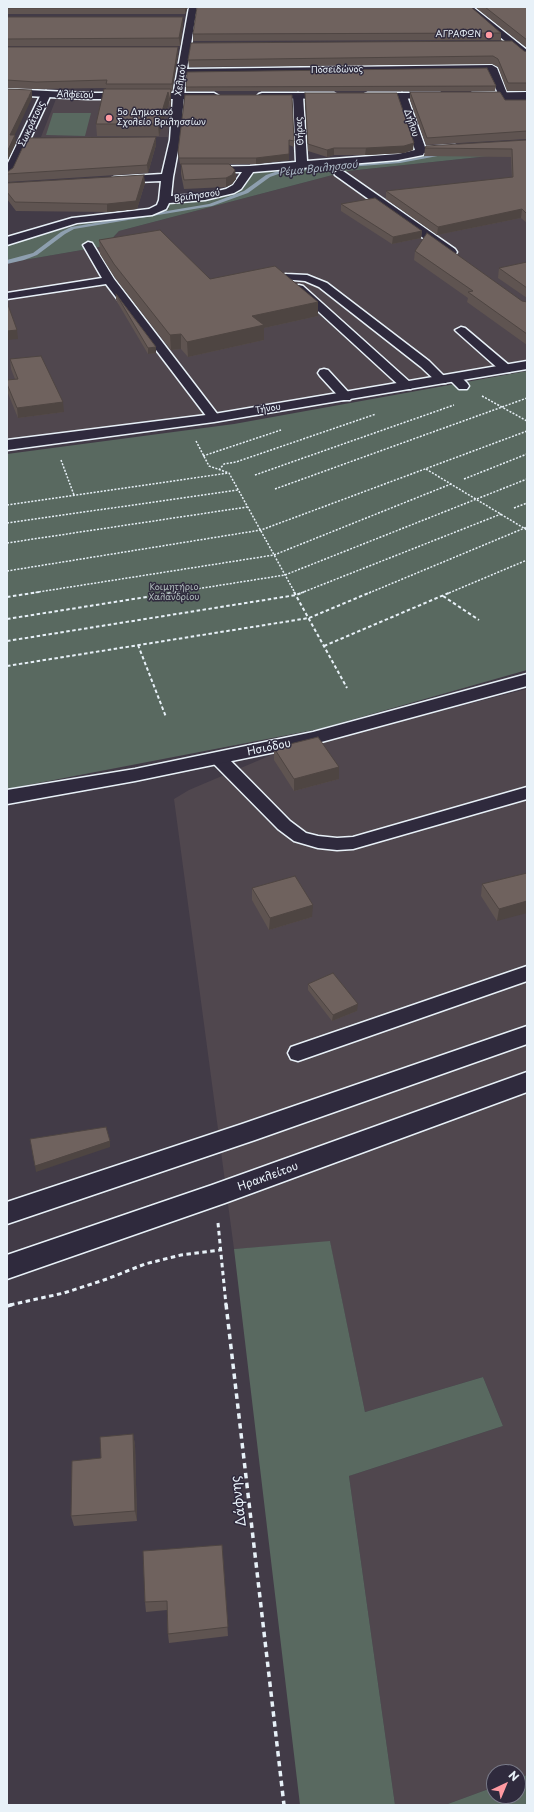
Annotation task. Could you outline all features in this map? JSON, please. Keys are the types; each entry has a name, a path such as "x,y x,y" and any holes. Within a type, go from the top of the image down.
{"street":[{"name":"Χελμού","path":"165,200 171,140 182,72 182,49 186,19 193,7"},
{"path":"468,7 527,55"},
{"path":"496,44 513,44"},
{"path":"182,49 198,46"},
{"path":"456,57 462,68"},
{"name":"Ποσειδώνος","path":"182,72 492,68 504,98"},
{"name":"Αλφειού","path":"7,92 46,94 226,96"},
{"name":"Σωκράτους","path":"7,176 28,141 46,94"},
{"path":"464,96 504,98 527,95"},
{"path":"250,96 343,96"},
{"name":"Θήρας","path":"298,96 302,165"},
{"path":"358,96 449,96"},
{"name":"Δήλου","path":"402,96 421,150"},
{"path":"196,169 250,169 405,157 419,153 421,150 466,147"},
{"path":"103,181 169,169 182,169"},
{"name":"Βριλησσού","path":"7,241 76,220 152,212 162,206 165,200 205,197 230,191 237,187 250,169"},
{"path":"339,173 462,260"},
{"name":"Τήνου","path":"7,445 214,418 407,386 453,381 527,365"},
{"name":"Ησιόδου","path":"7,797 219,759 314,738 527,680"},
{"path":"7,1213 246,1133 527,1035"},
{"name":"Ηρακλείτου","path":"7,1267 216,1196 527,1082"}],"lane":[{"path":"504,98 527,100"},
{"path":"504,98 507,104 527,104"},
{"path":"88,245 110,280 214,418"},
{"path":"407,386 286,276 307,278 323,285 425,364 453,381"},
{"path":"7,296 110,280"},
{"path":"461,330 506,369"},
{"path":"324,373 346,397"},
{"path":"219,759 284,825 300,837 318,842 353,843 527,793"},
{"path":"298,1053 527,973"}],"path":[{"path":"453,381 527,421"},
{"path":"255,475 487,393"},
{"path":"275,489 527,398"},
{"path":"219,470 224,464 236,462 382,411"},
{"path":"203,456 286,428"},
{"path":"7,571 261,530 527,431"},
{"path":"194,438 209,466 229,473 347,688"},
{"path":"464,479 527,454"},
{"path":"59,456 74,495"},
{"path":"426,468 500,514 526,528"},
{"path":"7,505 229,473"},
{"path":"7,620 285,575 527,479"},
{"path":"7,597 274,555 451,484"},
{"path":"7,523 238,490"},
{"path":"514,508 527,503"},
{"path":"7,543 248,507"},
{"path":"7,641 296,595 500,514"},
{"path":"7,666 309,618 526,528"},
{"path":"324,646 527,560"},
{"path":"443,596 479,620"},
{"path":"138,645 166,717"},
{"name":"Δάφνης","path":"216,1196 220,1250 284,1805"},
{"path":"7,1306 64,1293 107,1279 145,1264 181,1255 220,1250"}],"shaded area":[{"name":"5ο Δημοτικό Σχολείο Βριλησσίων","path":"56,99 170,99 168,137 41,137"},
{"path":"527,152 527,360 208,415 7,442 7,263 105,246 119,231 348,171"},
{"path":"527,689 527,1775 526,1764 486,1764 486,1790 445,1805 395,1805 349,1476 503,1426 483,1377 365,1412 330,1242 234,1249 174,799 189,790 276,753"}],"green space":[{"path":"53,113 91,113 85,136 46,135"},
{"path":"423,152 527,152 348,171 119,231 105,246 7,263 7,245 87,222 161,212 169,209 166,204 216,197 253,172"},
{"name":"Κοιμητήριο Χαλανδρίου","path":"527,371 527,670 319,729 7,789 7,454 234,424"},
{"path":"330,1241 365,1412 483,1377 503,1426 349,1476 395,1805 300,1805 234,1249"},
{"path":"526,1775 527,1805 445,1805 486,1790 486,1804 526,1804"}],"building":[{"path":"185,7 185,8 7,8"},
{"path":"197,7 471,7 501,33 193,34"},
{"path":"485,7 527,7 527,40"},
{"path":"7,17 183,17 179,38 7,39"},
{"path":"512,41 527,52 527,83 508,83 498,59 493,56 188,60 191,43"},
{"path":"7,47 178,47 172,84 106,84 107,80 36,82 7,80"},
{"path":"487,68 496,86 186,87 187,72"},
{"path":"7,89 32,90 10,135 15,135 7,152"},
{"path":"104,89 171,89 170,101 168,92 158,124 96,124"},
{"path":"410,92 500,92 505,100 527,100 527,131 427,138"},
{"path":"305,93 397,93 414,143 404,146 334,148 327,150 308,144"},
{"path":"185,95 292,95 294,141 289,140 289,154 256,158 179,158 178,151"},
{"path":"156,137 147,165 7,174 7,172 13,168 27,138"},
{"path":"527,140 527,214 522,209 438,227 386,191 513,177 512,149 425,148 426,146"},
{"path":"181,164 229,164 235,170 232,175 226,178 184,180"},
{"path":"144,175 136,201 107,204 15,202 7,192 7,183"},
{"path":"375,198 422,231 393,237 341,204"},
{"path":"160,230 210,279 275,266 318,302 252,316 264,325 187,342 181,334 170,335 114,264 99,240"},
{"path":"427,233 522,301 527,302 527,334 468,292 473,291 415,251"},
{"path":"527,262 527,288 499,268"},
{"path":"116,294 156,347 148,348"},
{"path":"7,302 17,330 7,331"},
{"path":"41,356 63,402 17,408 7,384 7,380 18,379 10,359"},
{"path":"318,737 339,767 294,779 274,748"},
{"path":"527,873 527,901 499,909 482,884"},
{"path":"295,876 313,905 270,918 252,888"},
{"path":"333,973 358,1004 333,1015 308,984"},
{"path":"106,1127 110,1141 35,1166 30,1139"},
{"path":"133,1434 135,1511 71,1516 72,1461 101,1458 100,1437"},
{"path":"222,1545 228,1627 168,1634 167,1601 145,1602 143,1551"}],"waterway":[{"name":"Ρέμα Βριλησσού","path":"7,262 22,259 35,254 63,233 73,228 210,205 246,192 268,176 283,171 400,162 441,154"}],"place":[{"name":"ΑΓΡΑΦΩΝ","path":"489,35"},
{"name":"5ο Δημοτικό Σχολείο Βριλησσίων","path":"109,118"}]}
